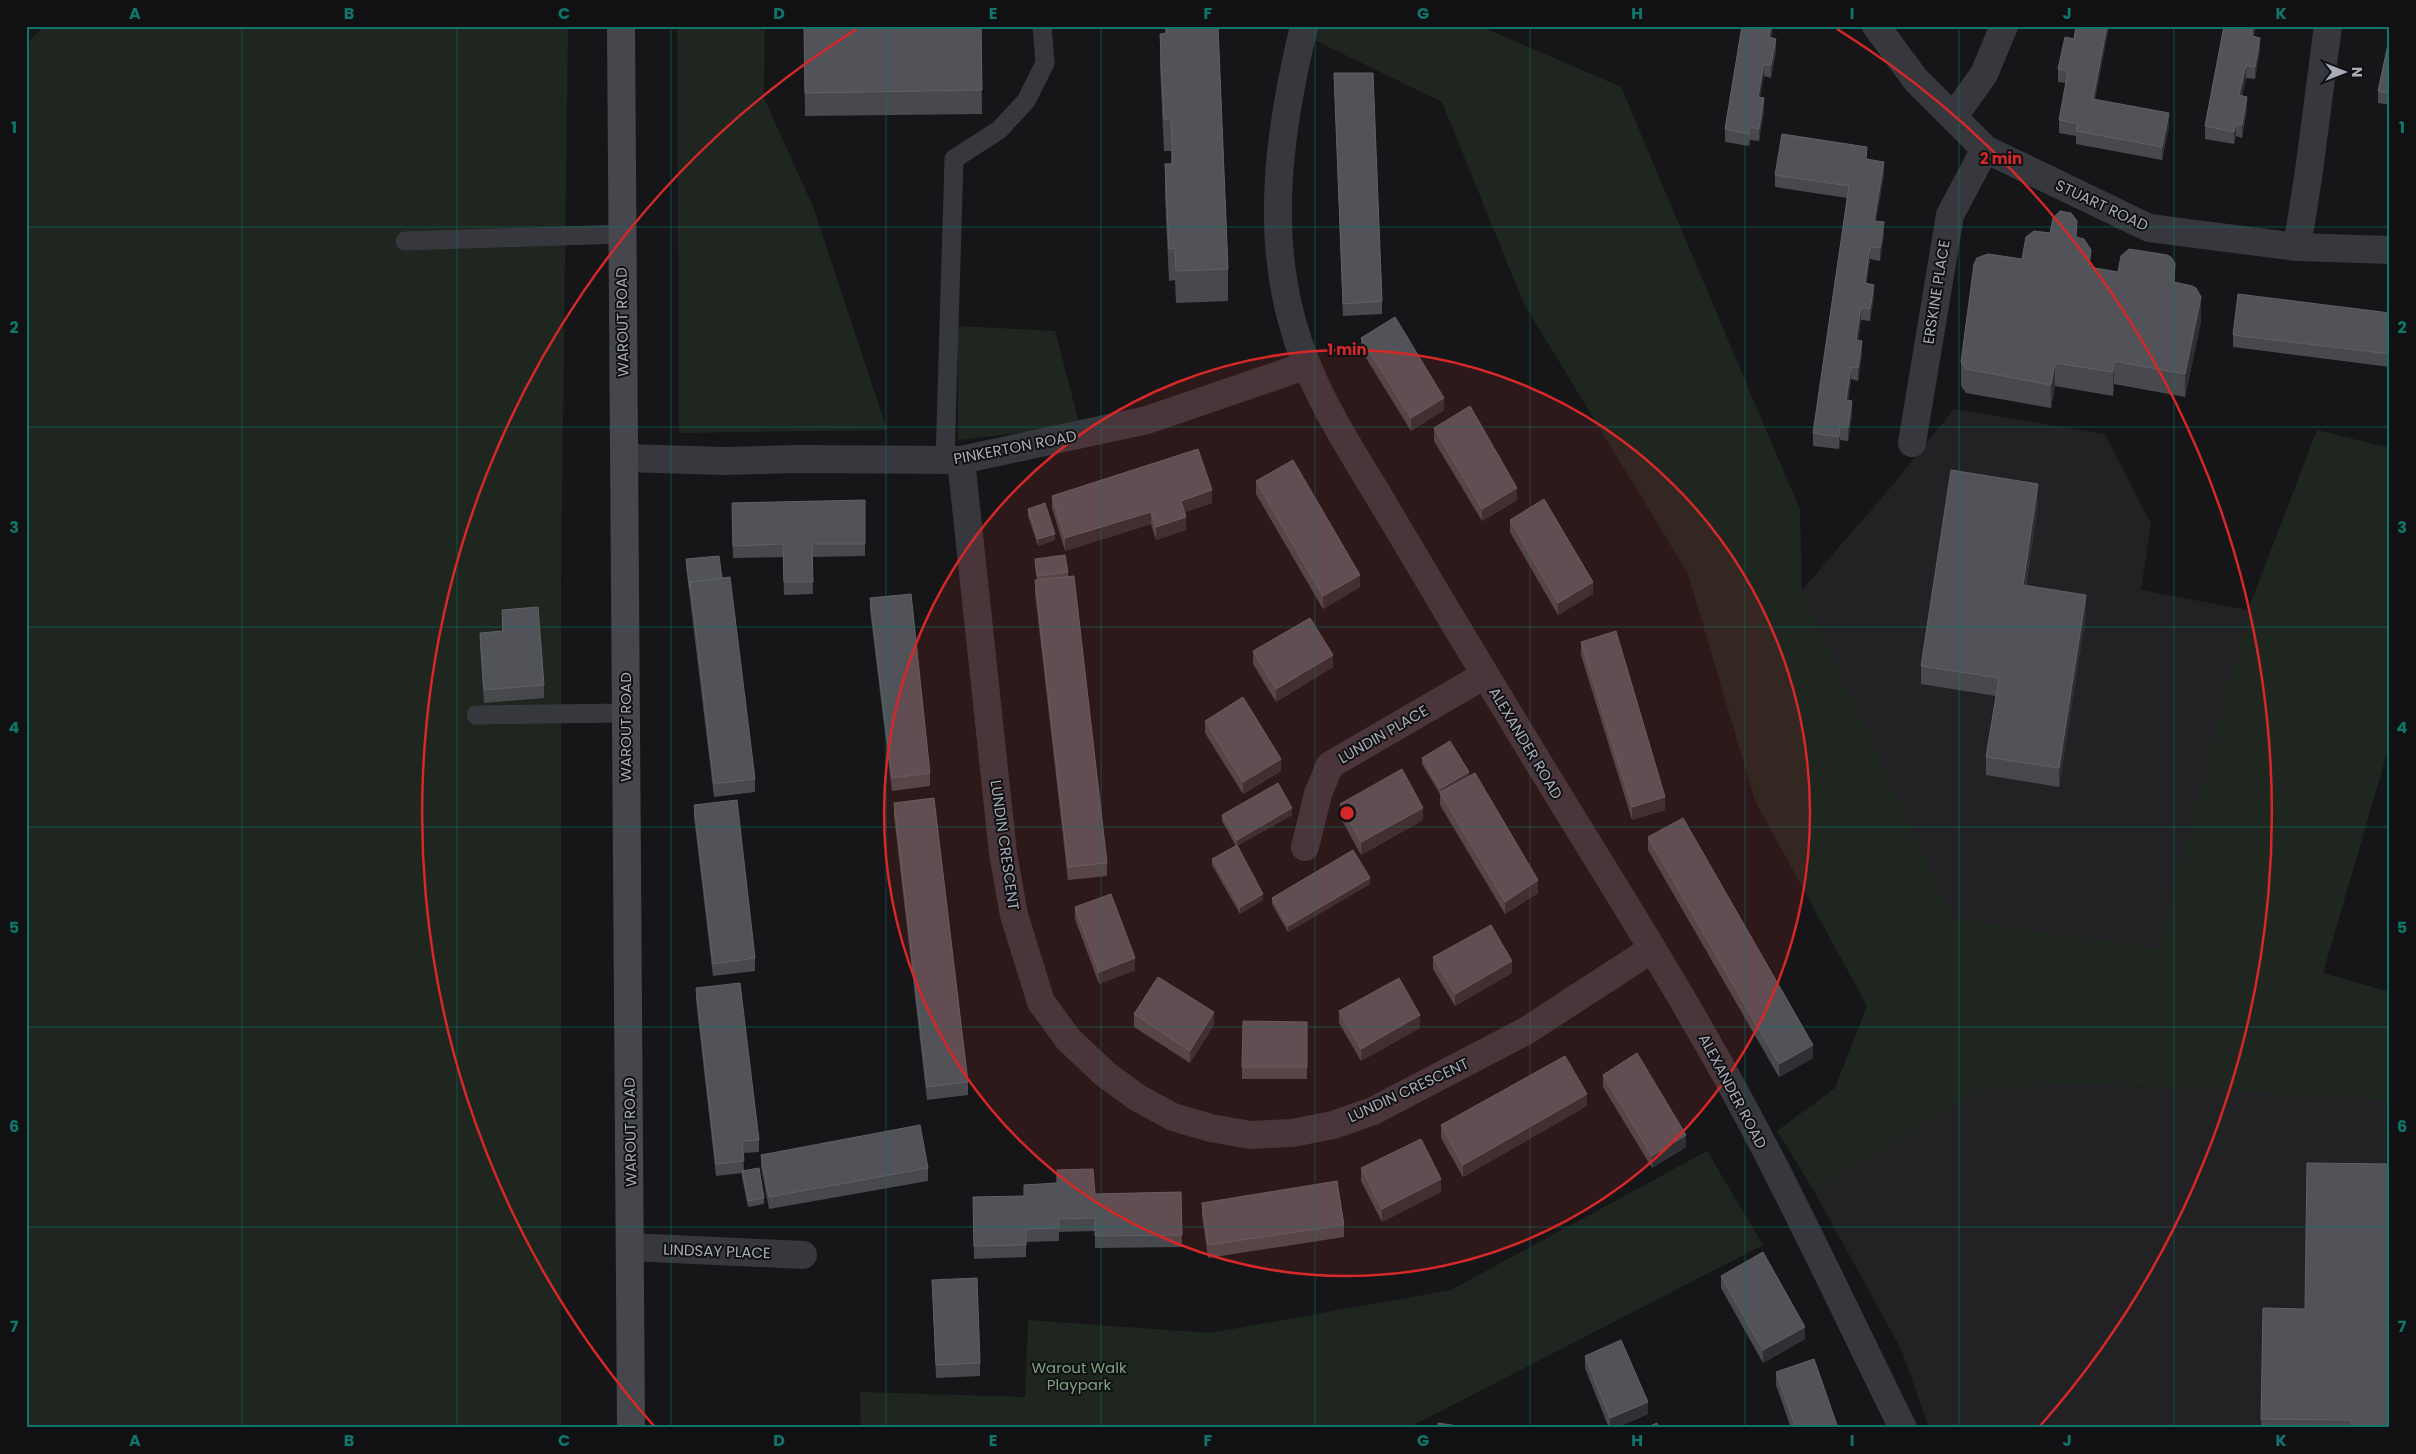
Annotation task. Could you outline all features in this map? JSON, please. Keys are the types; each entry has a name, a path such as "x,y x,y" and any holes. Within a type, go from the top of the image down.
{"street":[{"name":"WAROUT ROAD","path":"620,26 625,458 624,713 631,1248 631,1428"},
{"name":"ALEXANDER ROAD","path":"1304,26 1286,109 1278,176 1279,251 1290,318 1305,366 1325,405 1708,1044 1777,1174 1903,1428"},
{"name":"STUART ROAD","path":"1876,26 1916,80 1985,149 2149,228 2297,247 2390,250"},
{"path":"1954,116 1984,74 2004,26"},
{"path":"2297,247 2328,26"},
{"name":"ERSKINE PLACE","path":"1912,443 1950,215 1985,149"},
{"name":"PINKERTON ROAD","path":"625,458 724,461 796,459 953,460 1147,420 1305,366"},
{"name":"LUNDIN CRESCENT","path":"953,460 1003,853 1014,915 1041,1002 1068,1039 1110,1078 1138,1098 1173,1117 1211,1128 1250,1135 1292,1133 1333,1125 1373,1111 1526,1031 1652,949"},
{"name":"LUNDIN PLACE","path":"1305,847 1318,794 1330,765 1485,674"},
{"name":"LINDSAY PLACE","path":"631,1248 803,1255"}],"lane":[{"path":"953,460 954,159 999,130 1026,101 1045,63 1042,26"},
{"path":"405,241 621,234"},
{"path":"476,715 624,713"}],"shaded area":[{"path":"1954,409 2105,434 2151,524 2141,590 2248,610 2158,950 1953,918 1802,590 1891,487"},
{"path":"2095,1084 2390,1100 2390,1428 1929,1428 1902,1351 1814,1191 1982,1087"}],"green space":[{"path":"44,26 568,26 561,582 561,1428 26,1428 26,44"},
{"path":"677,26 765,26 764,98 814,209 887,430 679,433"},
{"path":"1304,26 1480,26 1621,87 1800,510 1802,590 1953,918 2158,949 2248,610 2317,430 2390,448 2390,743 2323,973 2390,992 2390,1100 2095,1084 1983,1087 1814,1191 1777,1131 1835,1088 1867,1006 1755,801 1688,574 1523,302 1442,102 1302,34"},
{"path":"958,326 1055,331 1080,426 958,440"},
{"name":"Warout Walk Playpark","path":"1707,1151 1763,1245 1408,1428 861,1428 860,1392 1025,1397 1028,1320 1210,1333 1451,1290"}],"building":[{"path":"804,26 981,26 982,90 805,93"},
{"path":"1166,26 1218,26 1228,269 1176,271 1175,248 1169,249 1165,164 1173,164 1171,119 1164,119 1160,34 1167,33"},
{"path":"1742,26 1771,26 1769,37 1776,39 1771,65 1764,64 1763,68 1758,97 1764,98 1759,129 1750,127 1749,134 1725,129"},
{"path":"2076,26 2107,26 2093,99 2169,113 2162,147 2076,131 2078,124 2059,120 2068,71 2058,69 2065,37 2074,39"},
{"path":"2224,26 2253,26 2252,36 2260,38 2255,67 2246,65 2239,95 2247,97 2242,125 2236,124 2234,132 2205,126"},
{"path":"2390,35 2390,93 2378,91"},
{"path":"1334,73 1373,73 1382,301 1343,304"},
{"path":"1782,134 1867,147 1866,159 1884,162 1874,221 1884,222 1880,248 1870,247 1865,283 1874,285 1870,309 1861,307 1856,340 1862,341 1858,368 1851,367 1846,400 1852,401 1848,428 1840,427 1839,437 1813,433 1849,186 1775,175"},
{"path":"2060,211 2071,213 2077,221 2076,237 2084,239 2091,250 2089,267 2118,272 2121,256 2129,249 2167,255 2175,263 2174,282 2196,288 2201,297 2185,374 2114,361 2113,372 2055,363 2051,385 1966,369 1961,362 1974,264 1977,258 1988,254 2022,259 2026,237 2034,231 2050,233 2053,218"},
{"path":"2238,294 2390,313 2390,354 2233,335"},
{"path":"1395,317 1444,398 1411,418 1361,338"},
{"path":"1470,406 1517,488 1482,509 1434,428"},
{"path":"1198,449 1212,490 1181,501 1186,517 1156,527 1151,512 1065,538 1052,496"},
{"path":"1293,460 1360,575 1323,596 1256,481"},
{"path":"1951,470 2038,484 2023,585 2086,595 2059,768 1986,757 1999,678 1921,666"},
{"path":"1544,499 1593,582 1558,603 1510,520"},
{"path":"865,500 865,544 812,544 813,582 784,582 783,544 733,546 732,503"},
{"path":"1045,503 1055,534 1038,539 1028,509"},
{"path":"1065,555 1068,572 1037,576 1035,559"},
{"path":"719,556 722,578 690,582 690,589 686,559"},
{"path":"1074,576 1107,863 1068,867 1035,580"},
{"path":"730,577 755,779 714,784 690,582"},
{"path":"911,594 930,773 892,778 870,598"},
{"path":"538,607 544,685 484,690 480,633 503,631 502,610"},
{"path":"1310,618 1333,655 1276,689 1253,651"},
{"path":"1616,631 1665,797 1632,807 1581,642"},
{"path":"1243,697 1281,759 1243,782 1205,721"},
{"path":"1450,741 1469,772 1440,789 1422,758"},
{"path":"1402,769 1423,808 1361,842 1340,804"},
{"path":"1475,773 1538,880 1505,902 1440,792"},
{"path":"1278,783 1292,808 1237,840 1222,815"},
{"path":"934,798 968,1082 927,1087 894,803"},
{"path":"737,800 755,958 713,964 694,805"},
{"path":"1683,818 1813,1045 1779,1064 1648,837"},
{"path":"1237,845 1263,894 1240,907 1212,859"},
{"path":"1353,850 1370,878 1288,926 1272,898"},
{"path":"1111,894 1135,958 1099,972 1075,907"},
{"path":"1491,925 1512,961 1455,994 1433,957"},
{"path":"1158,977 1214,1012 1190,1051 1134,1014"},
{"path":"1399,978 1420,1015 1361,1049 1339,1011"},
{"path":"740,983 759,1140 742,1141 744,1161 716,1164 696,988"},
{"path":"1243,1021 1307,1022 1307,1067 1242,1067"},
{"path":"1637,1053 1686,1135 1652,1156 1603,1075"},
{"path":"1565,1056 1587,1094 1463,1165 1441,1125"},
{"path":"920,1125 928,1168 769,1197 761,1155"},
{"path":"1421,1139 1441,1179 1382,1209 1361,1168"},
{"path":"2307,1163 2390,1164 2390,1428 2351,1428 2351,1420 2261,1419 2263,1308 2305,1309"},
{"path":"759,1168 764,1198 748,1201 742,1171"},
{"path":"1093,1169 1095,1194 1181,1192 1182,1235 1095,1236 1095,1218 1058,1219 1059,1228 1026,1229 1026,1245 974,1246 973,1197 1024,1196 1024,1185 1057,1183 1057,1170"},
{"path":"1337,1181 1344,1225 1208,1245 1202,1203"},
{"path":"1763,1252 1805,1327 1763,1350 1721,1276"},
{"path":"977,1278 980,1363 936,1365 932,1280"},
{"path":"1621,1340 1648,1402 1610,1418 1585,1356"},
{"path":"1814,1359 1838,1428 1796,1428 1776,1372"},
{"path":"1438,1423 1471,1428 1438,1428"},
{"path":"1657,1423 1659,1428 1646,1428"}]}
